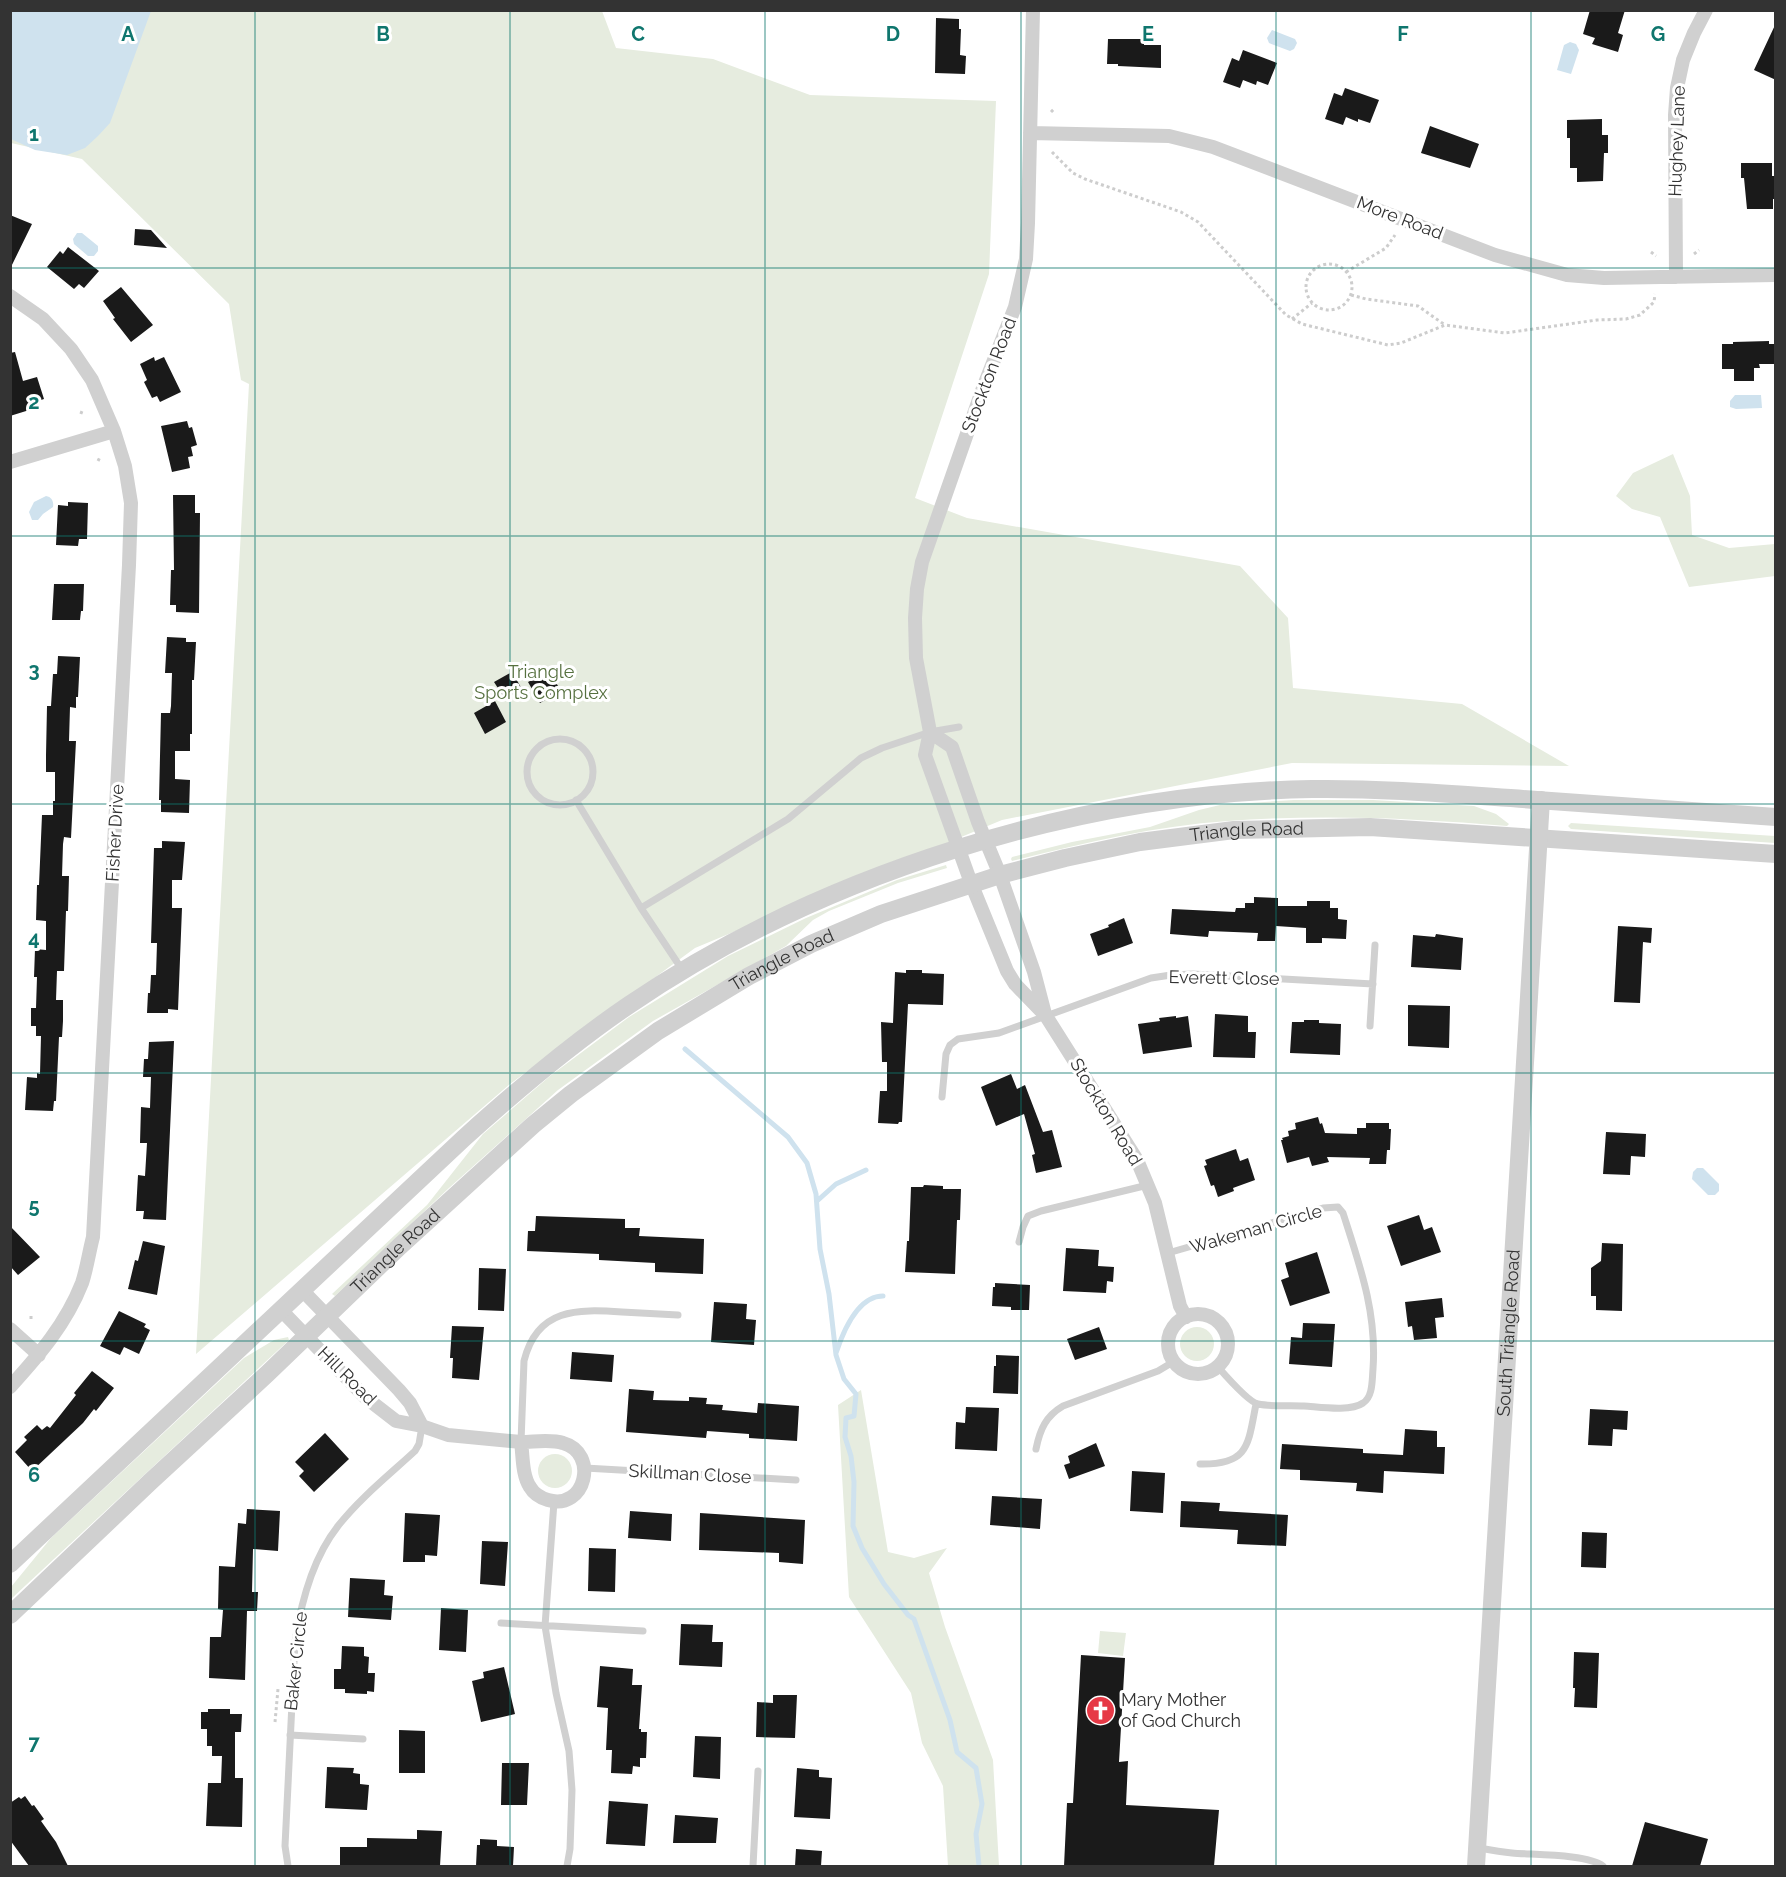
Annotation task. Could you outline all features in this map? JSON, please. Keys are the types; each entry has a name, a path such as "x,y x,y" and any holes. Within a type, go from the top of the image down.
{"street":[{"name":"Stockton Road","path":"1033,10 1026,259 1015,307 983,388 922,562 917,589 916,658 930,732 925,754 970,883 1007,971 1015,984 1046,1016 1137,1160 1155,1203 1180,1306 1186,1317"},
{"name":"Hughey Lane","path":"1676,277 1675,115 1677,88 1683,60 1706,10"},
{"name":"More Road","path":"1030,133 1169,136 1213,147 1495,255 1567,275 1604,278 1776,275"},
{"name":"Fisher Drive","path":"10,296 43,320 71,349 92,380 114,431 125,466 131,503 93,1237 83,1281 68,1314 39,1355 10,1388"},
{"path":"10,462 114,431"},
{"name":"Stockton Road","path":"930,732 952,747 1034,972 1046,1016"},
{"name":"Triangle Road","path":"10,1564 519,1088 631,1004 733,943 798,910 913,863 986,840 1109,811 1177,800 1235,794 1311,789 1430,792 1776,817"},
{"name":"South Triangle Road","path":"1476,1866 1541,801"},
{"name":"Triangle Road","path":"10,1615 307,1336 399,1246 533,1125 571,1094 658,1031 749,976 811,944 881,914 970,883 1065,858 1140,842 1234,830 1370,827 1776,854"},
{"name":"Hill Road","path":"302,1290 399,1390 410,1403 422,1426"},
{"name":"Hill Road","path":"281,1310 365,1397 396,1421 422,1426 448,1435 521,1442 564,1443 575,1449 585,1468"},
{"path":"1202,1315 1211,1317 1220,1323 1225,1331 1228,1348 1223,1362 1205,1374 1184,1372 1173,1362 1169,1353 1170,1334 1175,1325 1186,1317 1202,1315"},
{"path":"10,1329 39,1355"},
{"path":"521,1442 525,1474 529,1487 537,1496 554,1502 564,1501 576,1495 583,1484 585,1468"}],"lane":[{"path":"641,908 788,819 861,758 882,748 930,732 959,727"},
{"path":"567,740 577,744 591,762 593,773 591,784 585,794 576,801 556,805 537,796 531,788 527,778 530,758 536,749 545,743 567,740"},
{"path":"576,801 683,972"},
{"path":"1370,1026 1375,945"},
{"name":"Everett Close","path":"942,1097 946,1054 950,1045 958,1039 999,1033 1132,984 1171,975 1193,974 1373,984"},
{"path":"1019,1242 1028,1216 1148,1185"},
{"name":"Wakeman Circle","path":"1168,1253 1323,1208 1338,1207 1343,1213 1370,1305 1374,1351 1370,1394 1361,1405 1353,1407 1256,1404"},
{"path":"521,1442 524,1361 533,1337 542,1327 557,1316 586,1310 678,1315"},
{"path":"1036,1449 1043,1424 1056,1410 1158,1371 1173,1362"},
{"path":"1200,1464 1229,1461 1241,1453 1248,1444 1256,1404 1228,1380 1218,1367"},
{"name":"Baker Circle","path":"288,1866 285,1846 295,1642 306,1587 322,1551 337,1527 415,1451 419,1444 422,1426"},
{"name":"Skillman Close","path":"585,1468 796,1480"},
{"path":"554,1502 545,1626 568,1751 572,1790 570,1849 567,1866"},
{"path":"501,1623 643,1631"},
{"path":"290,1735 363,1739"},
{"path":"753,1866 758,1772"},
{"path":"1477,1847 1500,1852 1574,1858 1599,1863 1603,1866"}],"path":[{"path":"1052,152 1073,173 1085,179 1181,212 1198,222 1286,315 1302,324 1388,345 1401,343 1445,325"},
{"path":"1346,272 1386,248 1395,235"},
{"path":"1694,254 1699,250"},
{"path":"1651,252 1656,256"},
{"path":"1332,264 1346,272 1352,285 1351,295 1344,304 1332,310 1324,310 1312,303 1307,296 1306,288 1306,280 1310,273 1324,265 1332,264"},
{"path":"1351,295 1418,306 1445,325 1505,333 1597,320 1626,319 1640,315 1653,302 1655,294"},
{"path":"1293,319 1312,303"},
{"path":"275,1722 279,1687"}],"green space":[{"name":"Triangle Sports Complex","path":"10,11 602,11 616,48 713,59 810,95 996,101 989,274 915,498 967,518 1240,566 1288,618 1293,688 1462,704 1569,766 1292,763 1002,820 695,948 510,1084 196,1354 249,384 241,380 229,304 82,159 11,143"},
{"path":"1673,454 1690,496 1692,535 1729,548 1775,544 1775,576 1689,587 1660,517 1632,509 1616,496 1633,473"},
{"path":"1294,800 1373,800 1474,806 1496,814 1509,824 1507,826 1333,817 1228,821 1146,831 1012,861 1011,859 1072,842 1150,827 1220,805"},
{"path":"1571,823 1775,836 1775,843 1571,829 1568,826"},
{"path":"946,865 947,868 898,883 829,911 813,920 786,946 653,1021 558,1090 449,1188 335,1296 332,1294 427,1205 483,1134 550,1076 629,1017 728,956 806,918 897,880"},
{"path":"1197,1327 1209,1332 1214,1344 1209,1356 1197,1361 1185,1356 1180,1344 1185,1332"},
{"path":"288,1337 289,1340 11,1599 11,1587 51,1538 244,1358 274,1340"},
{"path":"861,1390 888,1552 914,1558 947,1548 929,1573 945,1627 993,1760 999,1866 948,1866 943,1786 922,1743 911,1693 849,1597 838,1405"},
{"path":"555,1454 567,1459 572,1471 567,1483 555,1488 543,1483 538,1471 543,1459"},
{"path":"1100,1631 1126,1633 1123,1656 1098,1653"}],"water":[{"path":"11,10 151,11 110,123 85,148 67,155 35,150 11,139"},
{"path":"1272,30 1295,39 1297,43 1294,49 1290,51 1269,43 1267,38"},
{"path":"1570,42 1576,44 1579,50 1571,74 1557,70 1564,45"},
{"path":"77,233 82,233 98,246 98,251 94,256 88,256 74,244 73,239"},
{"path":"1735,395 1761,395 1762,408 1736,409 1730,407 1730,401"},
{"path":"46,496 52,500 53,507 38,520 32,520 29,512 34,502"},
{"path":"1697,1168 1703,1168 1719,1184 1719,1191 1715,1195 1708,1195 1692,1179 1693,1172"}],"building":[{"path":"1590,10 1625,10 1618,33 1623,35 1618,52 1592,44 1595,38 1583,34"},
{"path":"936,18 959,19 960,55 966,56 965,74 935,73"},
{"path":"1776,23 1776,80 1754,70"},
{"path":"1108,39 1144,39 1144,45 1161,45 1161,68 1107,64"},
{"path":"1243,50 1277,63 1268,85 1257,81 1256,85 1243,80 1240,88 1223,82 1232,58 1239,61"},
{"path":"1345,88 1379,100 1370,123 1358,119 1358,122 1346,117 1343,125 1325,119 1334,93 1342,96"},
{"path":"1602,119 1602,135 1608,135 1608,153 1604,153 1603,181 1577,182 1577,168 1570,168 1570,138 1567,138 1567,120"},
{"path":"1430,126 1479,144 1470,168 1421,153"},
{"path":"1741,163 1772,163 1772,176 1776,176 1776,199 1773,199 1773,209 1747,209 1744,178 1741,178"},
{"path":"10,215 32,224 10,269"},
{"path":"135,229 151,230 167,248 134,245"},
{"path":"68,247 99,271 84,288 79,284 74,289 47,267 60,251 63,254"},
{"path":"121,287 153,325 131,342 113,319 115,318 103,301"},
{"path":"1769,341 1769,344 1775,344 1776,364 1759,364 1760,368 1754,368 1754,381 1734,381 1734,369 1722,369 1722,344"},
{"path":"15,352 23,381 37,377 44,399 38,401 39,407 10,416 10,353"},
{"path":"154,357 155,361 164,357 181,392 160,402 157,396 152,398 144,382 147,380 140,364"},
{"path":"187,421 189,428 192,427 197,445 191,447 193,456 188,457 190,468 172,472 161,426"},
{"path":"173,495 195,495 195,513 200,513 199,613 176,612 176,605 170,605 171,570 174,570"},
{"path":"68,502 88,503 87,539 79,539 78,546 56,545 58,505 68,506"},
{"path":"54,584 84,584 83,611 81,611 80,620 52,620"},
{"path":"167,637 186,638 186,642 196,642 194,680 192,680 190,751 175,751 175,779 190,780 189,813 161,812 161,800 159,800 161,713 170,713 171,706 172,673 165,673"},
{"path":"58,656 80,657 76,708 70,707 69,741 76,741 71,838 64,837 63,844 62,876 69,876 68,911 66,911 64,971 57,971 56,1000 63,1000 62,1037 59,1037 56,1101 54,1101 53,1111 25,1110 27,1077 37,1078 37,1073 40,1074 41,1036 36,1036 36,1026 31,1026 31,1008 36,1008 35,949 46,950 46,921 36,920 37,885 39,885 42,815 53,815 53,801 55,801 55,772 46,772 47,706 51,706 53,674 57,674"},
{"path":"549,671 561,691 540,703 528,682"},
{"path":"512,672 522,689 505,699 494,682"},
{"path":"495,701 506,722 485,734 474,713"},
{"path":"162,841 185,842 182,880 172,880 172,908 182,908 178,1010 168,1009 168,1013 147,1013 151,975 156,975 157,943 151,943 154,848 162,848"},
{"path":"1254,897 1278,898 1278,906 1307,906 1307,901 1330,901 1330,908 1338,908 1338,919 1347,920 1346,939 1322,938 1322,943 1306,943 1306,928 1276,926 1275,941 1257,941 1258,933 1209,931 1208,937 1170,934 1172,909 1235,912 1236,908 1245,908 1245,903 1254,903"},
{"path":"1124,918 1133,943 1098,956 1090,934"},
{"path":"1618,926 1652,928 1651,943 1643,942 1640,1003 1614,1002"},
{"path":"1436,934 1463,938 1461,970 1411,967 1413,935 1435,937"},
{"path":"906,970 944,974 943,1005 908,1004 902,1122 898,1124 878,1123 880,1091 887,1091 887,1062 882,1062 881,1022 893,1023 895,972 906,973"},
{"path":"1408,1005 1450,1006 1449,1048 1408,1046"},
{"path":"1215,1014 1248,1016 1248,1032 1256,1032 1255,1058 1213,1057"},
{"path":"1176,1016 1176,1018 1188,1016 1192,1047 1143,1054 1138,1024"},
{"path":"1304,1020 1341,1024 1340,1055 1290,1053 1292,1022 1304,1022"},
{"path":"174,1041 166,1220 143,1219 144,1211 136,1211 138,1175 145,1176 147,1143 140,1143 141,1107 150,1108 151,1077 143,1077 144,1059 148,1059 149,1042"},
{"path":"1011,1074 1017,1089 1025,1085 1043,1132 1052,1130 1062,1167 1036,1173 1032,1155 1035,1154 1024,1114 996,1126 981,1087"},
{"path":"1318,1117 1325,1133 1357,1134 1357,1128 1366,1128 1366,1123 1389,1123 1390,1150 1387,1150 1386,1164 1369,1164 1370,1158 1327,1157 1329,1162 1312,1166 1309,1157 1287,1163 1282,1138 1289,1136 1288,1131 1296,1129 1295,1123"},
{"path":"1606,1132 1646,1134 1645,1157 1631,1156 1630,1175 1603,1174"},
{"path":"1236,1149 1240,1161 1248,1158 1255,1180 1233,1188 1234,1191 1218,1197 1214,1185 1211,1186 1204,1166 1207,1165 1205,1160"},
{"path":"924,1185 943,1186 943,1189 961,1189 960,1220 957,1220 955,1274 905,1272 907,1241 909,1241 911,1187 923,1187"},
{"path":"1419,1215 1424,1230 1432,1227 1441,1252 1401,1266 1387,1226"},
{"path":"536,1216 625,1219 625,1228 640,1228 639,1236 704,1239 703,1274 655,1272 655,1263 599,1260 599,1254 527,1251 528,1231 535,1231"},
{"path":"10,1226 40,1257 18,1275 10,1266"},
{"path":"143,1241 165,1246 157,1295 128,1289 135,1260 138,1261"},
{"path":"1602,1243 1623,1244 1622,1311 1596,1310 1596,1296 1591,1296 1591,1268 1601,1261"},
{"path":"1066,1248 1099,1250 1098,1266 1114,1267 1113,1282 1107,1281 1106,1293 1063,1291"},
{"path":"1317,1252 1330,1293 1290,1306 1281,1280 1289,1277 1285,1263"},
{"path":"479,1268 506,1269 504,1311 478,1310"},
{"path":"995,1283 1030,1285 1029,1310 1011,1310 1011,1307 992,1306"},
{"path":"1442,1298 1444,1317 1435,1318 1437,1338 1414,1340 1412,1326 1408,1327 1405,1302"},
{"path":"714,1302 747,1304 746,1319 756,1320 754,1345 711,1342"},
{"path":"119,1311 146,1324 144,1327 150,1330 139,1354 124,1347 120,1355 100,1346"},
{"path":"1303,1323 1335,1324 1332,1367 1289,1364 1291,1337 1302,1338"},
{"path":"452,1326 484,1327 479,1380 452,1378 453,1358 450,1358"},
{"path":"1099,1327 1107,1349 1075,1360 1067,1339"},
{"path":"572,1352 614,1355 612,1382 570,1379"},
{"path":"996,1355 1019,1356 1018,1394 993,1393"},
{"path":"92,1371 114,1388 96,1411 94,1409 83,1423 32,1471 15,1452 27,1440 24,1437 37,1425 42,1430 47,1426 50,1428"},
{"path":"629,1389 654,1391 653,1400 689,1401 689,1397 707,1398 706,1404 723,1405 722,1410 757,1413 758,1403 799,1406 797,1441 749,1438 749,1434 707,1431 706,1438 626,1432"},
{"path":"966,1407 999,1408 997,1451 955,1449 956,1422 965,1423"},
{"path":"1590,1409 1628,1411 1627,1430 1613,1429 1612,1446 1588,1445"},
{"path":"1405,1429 1437,1431 1437,1447 1445,1447 1444,1474 1384,1471 1383,1493 1356,1491 1357,1483 1300,1480 1300,1470 1280,1469 1282,1444 1363,1449 1363,1453 1403,1455"},
{"path":"325,1433 349,1459 314,1492 299,1476 304,1471 295,1462"},
{"path":"1096,1443 1105,1466 1069,1479 1064,1465 1070,1463 1068,1456"},
{"path":"1132,1471 1165,1473 1163,1513 1130,1511"},
{"path":"992,1496 1042,1499 1040,1529 990,1525"},
{"path":"1181,1501 1220,1503 1219,1511 1288,1515 1286,1546 1237,1544 1238,1530 1180,1527"},
{"path":"247,1509 280,1511 278,1551 253,1549 252,1592 258,1592 257,1611 247,1611 245,1680 209,1678 210,1637 221,1637 223,1610 218,1609 219,1566 235,1567 238,1523 246,1524"},
{"path":"630,1511 672,1514 671,1541 628,1538"},
{"path":"405,1513 440,1515 437,1556 425,1555 425,1562 403,1562"},
{"path":"700,1513 805,1520 803,1564 779,1562 779,1553 699,1550"},
{"path":"1582,1532 1607,1533 1606,1568 1581,1567"},
{"path":"482,1541 508,1542 505,1586 480,1584"},
{"path":"589,1548 616,1549 615,1592 588,1591"},
{"path":"350,1578 385,1580 384,1595 393,1596 391,1620 348,1617"},
{"path":"441,1608 468,1610 466,1652 439,1650"},
{"path":"681,1624 713,1625 712,1642 723,1642 722,1667 679,1665"},
{"path":"342,1646 364,1647 364,1656 369,1657 368,1673 375,1673 374,1692 345,1693 345,1689 334,1689 334,1669 341,1669"},
{"path":"1574,1652 1599,1653 1597,1708 1574,1707"},
{"name":"Mary Mother of God Church","path":"1081,1655 1125,1658 1119,1762 1128,1761 1126,1805 1219,1810 1214,1866 1064,1866 1067,1803 1073,1803"},
{"path":"600,1666 633,1669 632,1685 642,1685 639,1729 641,1732 647,1732 646,1758 640,1758 640,1767 633,1766 632,1774 611,1773 612,1750 606,1750 608,1708 597,1707"},
{"path":"504,1667 515,1714 481,1722 472,1681 484,1678 483,1672"},
{"path":"773,1695 797,1695 795,1738 756,1737 757,1702 773,1703"},
{"path":"208,1709 230,1709 230,1714 242,1714 241,1732 235,1732 235,1778 243,1778 242,1827 206,1826 208,1783 221,1783 222,1756 212,1756 212,1746 207,1746 207,1729 201,1729 201,1712 208,1712"},
{"path":"399,1730 425,1731 425,1773 399,1773"},
{"path":"695,1736 721,1737 720,1779 693,1777"},
{"path":"502,1763 529,1763 527,1805 501,1805"},
{"path":"327,1767 354,1768 353,1773 360,1774 360,1784 369,1785 367,1810 325,1808"},
{"path":"797,1768 819,1770 819,1777 832,1778 830,1819 794,1817"},
{"path":"25,1796 44,1819 41,1821 56,1842 68,1866 29,1866 10,1840 10,1803"},
{"path":"609,1801 648,1804 645,1846 606,1844"},
{"path":"675,1815 718,1818 716,1843 673,1843"},
{"path":"1645,1822 1708,1839 1700,1866 1632,1866"},
{"path":"417,1830 442,1831 440,1866 340,1866 340,1847 367,1847 367,1838 417,1839"},
{"path":"480,1839 497,1840 497,1846 514,1847 513,1866 476,1866 477,1845 480,1845"},
{"path":"796,1849 822,1851 821,1866 795,1866"}],"waterway":[{"path":"685,1049 788,1137 807,1163 816,1194 820,1249 829,1294 836,1355 844,1379 856,1394 854,1416 846,1418 845,1437 851,1456 854,1482 853,1526 862,1548 884,1584 908,1615 914,1619 950,1720 957,1752 976,1768 982,1804 976,1834 979,1866"},
{"path":"817,1201 836,1184 866,1170"},
{"path":"836,1353 847,1326 859,1308 866,1302 883,1296"}],"place":[{"name":"Mary Mother of God Church","path":"1100,1710"}]}
